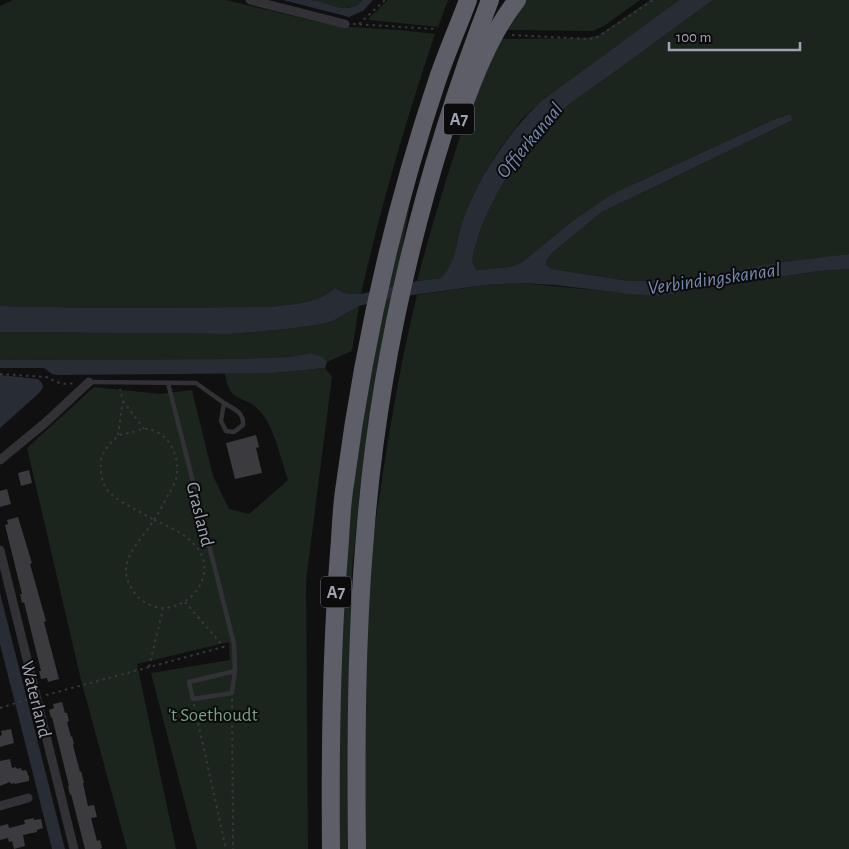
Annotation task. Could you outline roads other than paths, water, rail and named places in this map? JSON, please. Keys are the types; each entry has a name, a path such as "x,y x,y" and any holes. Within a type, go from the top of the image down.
{"highway":[{"name":"A7","path":"331,849 330,735 335,593 344,486 368,336 389,245 409,173 437,80 468,0"},
{"name":"A7","path":"357,849 357,654 370,477 379,417 413,242 459,82 490,0"},
{"name":"A7","path":"413,242 425,215 465,101 500,26 517,0"}],"street":[{"path":"250,0 345,24"},
{"path":"0,460 45,423 89,382"},
{"name":"Waterland","path":"0,550 34,698 74,849"},
{"path":"0,806 28,798"}],"lane":[{"path":"89,382 196,383 224,404 241,413 243,418 242,425 234,432 226,431 221,421 224,404"},
{"name":"Grasland","path":"168,383 234,644 235,671 232,693 193,700 189,682 235,671"}],"water":[{"path":"283,0 311,0 344,8 357,5 363,0 373,0 363,11 349,17"},
{"path":"679,0 713,0 573,102 540,130 523,151 495,197 474,251 474,267 477,270 510,267 521,263 575,219 612,194 775,119 790,114 793,120 602,212 552,253 546,265 552,269 629,281 680,280 784,262 849,254 849,269 819,271 658,296 555,285 520,283 485,285 392,298 359,306 333,321 322,324 230,334 0,332 0,306 102,308 269,307 312,300 335,288 344,293 361,294 417,281 442,278 452,260 463,220 477,187 495,156 516,128 541,101"},
{"path":"311,353 323,357 327,362 325,368 273,373 57,375 44,368 0,368 0,360 232,359 289,357"},
{"path":"0,375 38,379 42,383 43,388 0,428"},
{"path":"0,593 65,849 52,849 0,644"}],"water label":[{"name":"Offierkanaal","path":"529,140"},
{"name":"Verbindingskanaal","path":"714,278"}],"park label":[{"name":"'t Soethoudt","path":"213,714"}]}
